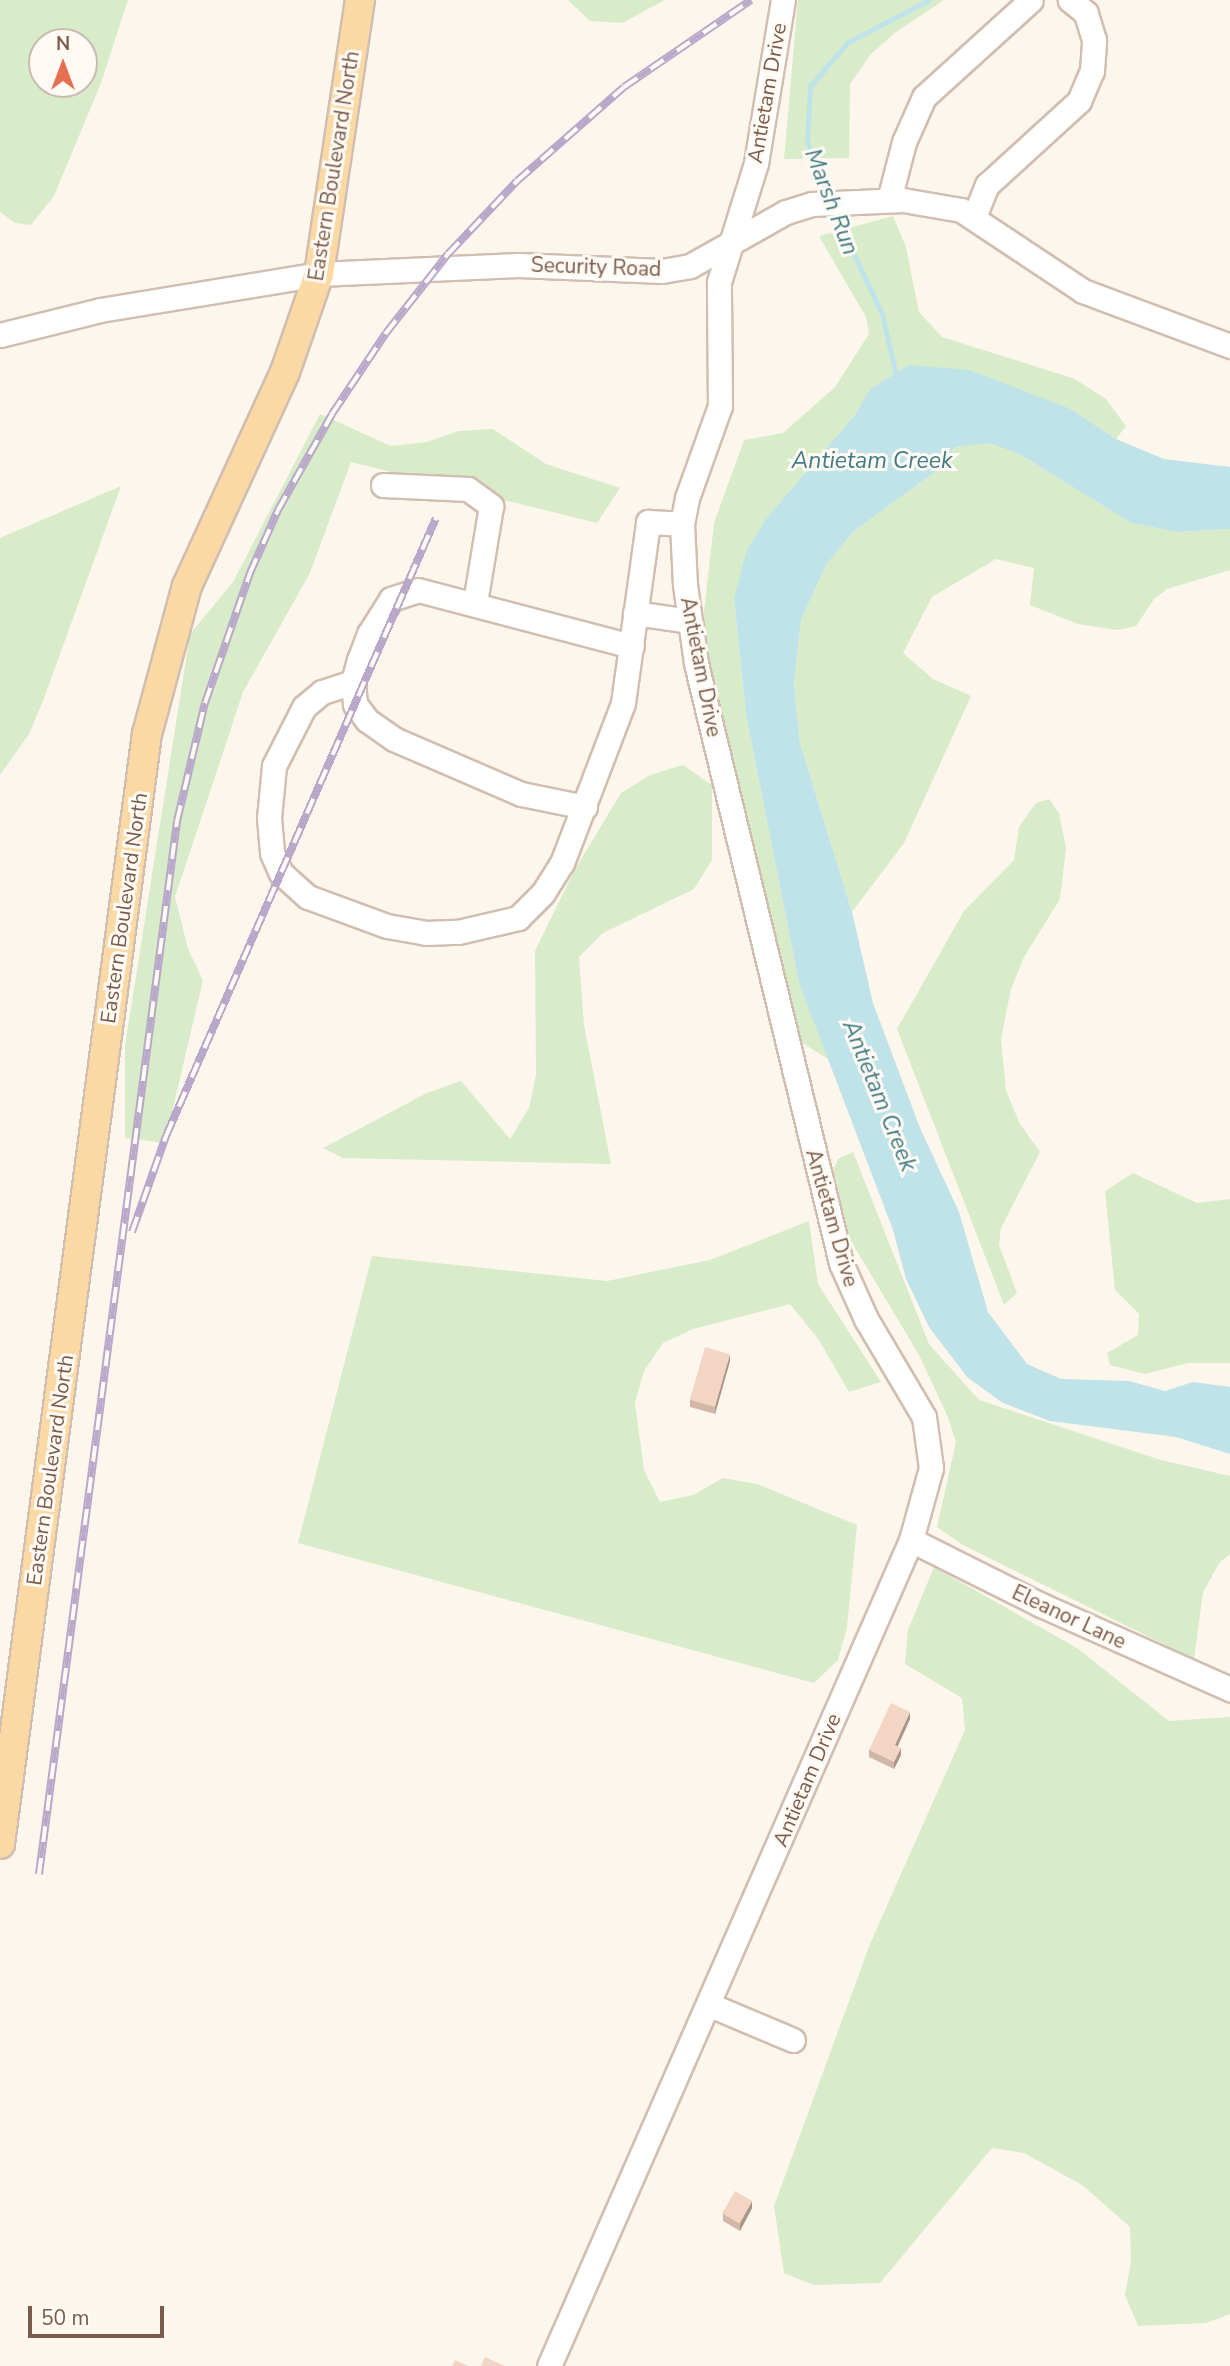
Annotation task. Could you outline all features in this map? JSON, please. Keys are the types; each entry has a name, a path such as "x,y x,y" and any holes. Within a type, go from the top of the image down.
{"main road":[{"name":"Eastern Boulevard North","path":"0,1844 147,734 187,586 266,418 319,274 360,0"}],"street":[{"name":"Antietam Drive","path":"549,2366 710,2005 911,1540 927,1491 930,1440 912,1392 866,1318 841,1263 689,621 682,524 695,471 720,406 719,282 727,247 755,163 783,0"},
{"path":"889,200 904,142 924,97 1031,0"},
{"path":"974,217 986,185 1079,101 1092,71 1094,40 1086,13 1070,0"},
{"name":"Security Road","path":"0,335 100,310 319,274 518,265 662,271 690,266 786,212 812,204 889,200 934,203 974,217 1083,291 1230,346"},
{"path":"383,485 468,489 491,506 475,603"},
{"path":"353,682 322,692 304,707 274,766 269,818 272,853 281,873 308,897 387,926 425,933 488,927 518,918 543,893 562,863 623,703 648,522 682,524"},
{"path":"585,807 521,794 394,738 367,720 355,704 353,682 369,634 391,599 418,590 632,646"},
{"path":"635,613 689,621"},
{"name":"Eleanor Lane","path":"911,1540 1065,1616 1230,1689"},
{"path":"710,2005 793,2039"}],"green space":[{"path":"0,0 128,0 98,90 98,28 28,28 28,98 95,98 54,196 31,225 15,223 0,212"},
{"path":"568,0 665,0 622,23 590,21"},
{"path":"798,0 944,0 896,32 871,54 850,84 849,158 784,159"},
{"path":"893,216 906,247 919,312 942,337 1075,379 1106,399 1126,426 1116,439 1071,409 909,365 870,389 854,416 765,520 734,599 746,715 799,983 831,1061 798,1040 701,638 714,523 744,440 783,433 835,387 869,334 866,317 819,236"},
{"path":"320,414 391,446 427,442 459,431 493,429 546,464 620,488 597,523 351,462 310,573 243,692 175,897 188,949 203,980 165,1143 125,1138 125,1046 190,634 233,582"},
{"path":"990,442 1021,455 1131,523 1178,532 1230,529 1230,570 1167,589 1154,599 1136,626 1117,630 1078,624 1030,605 1034,568 996,559 932,597 903,653 933,679 971,696 904,843 852,912 800,743 794,684 801,620 826,565 853,532 939,469 955,447"},
{"path":"121,486 43,701 29,734 0,775 0,538"},
{"path":"683,765 712,785 712,860 694,889 603,933 579,957 584,1025 611,1164 343,1158 323,1148 427,1093 461,1081 510,1139 529,1108 536,1075 535,951 574,871 621,793 650,775"},
{"path":"1049,799 1059,813 1066,848 1060,899 1024,957 1011,989 1001,1039 1006,1091 1020,1124 1040,1152 1001,1228 999,1245 1017,1293 1004,1305 897,1029 964,911 1014,860 1019,827 1036,803"},
{"path":"853,1152 929,1344 979,1400 1161,1460 1230,1476 1230,1554 1220,1562 1203,1592 1194,1659 963,1545 937,1527 956,1442 947,1415 919,1355 823,1194 838,1159"},
{"path":"1133,1173 1197,1203 1230,1199 1230,1363 1188,1363 1145,1374 1110,1365 1107,1353 1138,1335 1139,1314 1115,1290 1105,1191"},
{"path":"809,1221 818,1284 881,1382 849,1392 819,1340 790,1304 693,1329 663,1343 644,1371 635,1403 644,1470 660,1502 693,1495 723,1478 757,1484 857,1525 847,1627 838,1660 814,1683 298,1543 372,1256 607,1281 710,1260"},
{"path":"934,1567 1077,1648 1169,1721 1230,1717 1230,2314 1206,2323 1138,2326 1125,2295 1131,2261 1130,2227 1082,2185 1024,2153 992,2148 880,2283 814,2285 784,2273 774,2206 870,1944 965,1730 962,1698 905,1664 908,1630"}],"water":[{"name":"Antietam Creek","path":"909,365 970,370 1071,409 1116,439 1164,459 1230,467 1230,529 1178,532 1131,523 1021,455 990,443 955,447 939,469 853,532 826,565 801,620 794,684 800,743 852,912 873,1003 920,1128 959,1212 988,1312 1027,1364 1061,1379 1129,1381 1165,1391 1193,1382 1230,1387 1230,1454 1176,1437 1050,1421 1003,1403 967,1377 929,1327 906,1279 893,1230 799,983 746,715 734,599 746,552 765,520 854,416 870,389"}],"building":[{"path":"705,1347 730,1354 715,1407 690,1400"},
{"path":"891,1703 910,1712 895,1745 901,1748 894,1762 869,1750"},
{"path":"735,2191 752,2201 739,2224 722,2214"},
{"path":"485,2357 505,2366 481,2366"},
{"path":"455,2360 468,2366 452,2366"}],"waterway":[{"name":"Marsh Run","path":"829,198 807,142 810,86 848,42 929,0"},
{"name":"Marsh Run","path":"833,210 882,314 897,380"}],"railway":[{"path":"39,1874 177,821 205,703 250,573 278,510 332,414 386,333 448,254 517,181 624,87 751,0"},
{"path":"132,1232 166,1136 436,518"}]}
